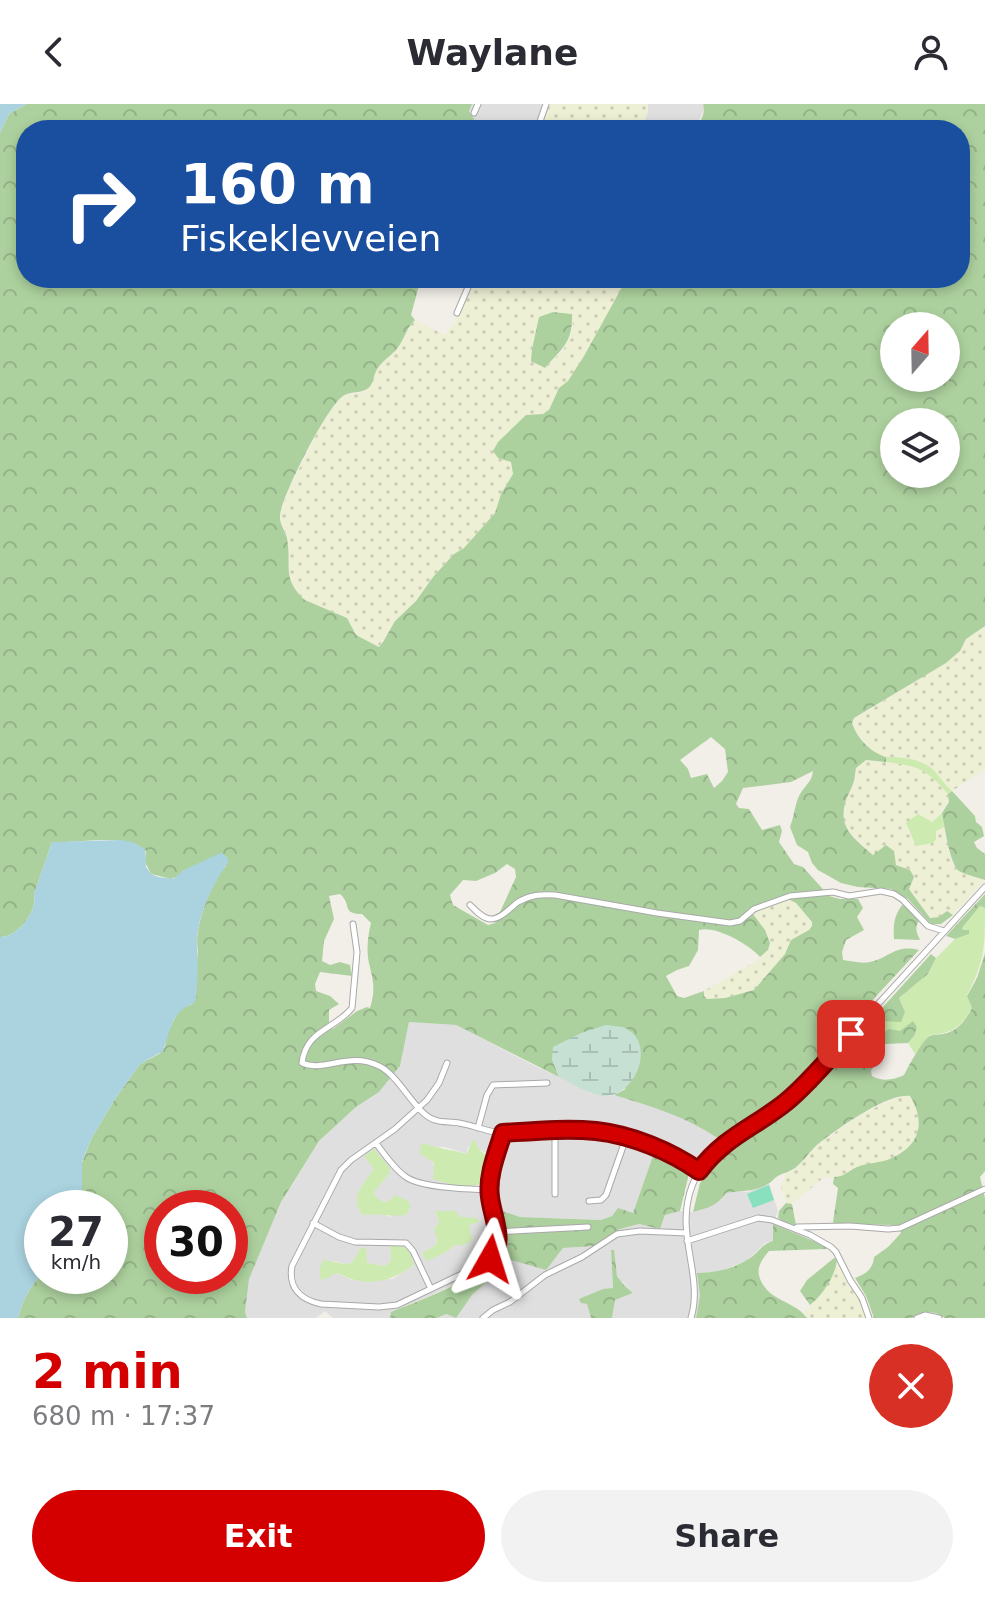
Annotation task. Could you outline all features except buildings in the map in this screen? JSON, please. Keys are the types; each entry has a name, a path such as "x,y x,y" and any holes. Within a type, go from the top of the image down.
{"street":[{"path":"474,113 478,104"},
{"path":"457,313 468,288"},
{"path":"691,1318 694,1293 685,1208 699,1171 729,1140 789,1100 985,887"},
{"path":"470,905 490,919 500,916 527,897 542,894 730,923 738,922 754,909 790,896 833,892 849,896 881,891 903,900 925,924 945,931"},
{"path":"353,924 357,952 352,1008 347,1015 314,1036 303,1054 302,1063 310,1067 361,1060 381,1066 419,1108 435,1120 503,1133 594,1131 626,1138 679,1158 699,1171"},
{"path":"447,1063 437,1087 419,1108 341,1170 296,1256 291,1271 294,1288 306,1300 327,1305 388,1307 491,1258 498,1247 489,1190 503,1133"},
{"path":"478,1128 493,1085 547,1083"},
{"path":"555,1131 555,1194"},
{"path":"589,1201 601,1200 606,1195 626,1138"},
{"path":"376,1143 400,1173 413,1181 489,1190"},
{"path":"808,1231 862,1226 894,1229 985,1189"},
{"path":"687,1241 758,1218 808,1231 836,1252 862,1298 869,1318"},
{"path":"313,1223 355,1242 406,1243 431,1289"},
{"path":"496,1232 588,1227"},
{"path":"483,1318 545,1275 582,1257 617,1234 640,1231 686,1233"},
{"path":"917,1318 925,1315 939,1318"}],"shaded area":[{"path":"472,104 549,104 543,120 475,120 469,111"},
{"path":"648,104 703,104 704,109 699,120 645,120"},
{"path":"409,1022 456,1025 589,1093 614,1095 664,1110 719,1139 701,1162 688,1170 654,1154 633,1213 601,1220 498,1215 502,1252 490,1265 391,1312 390,1318 333,1318 325,1311 316,1318 247,1318 248,1279 281,1202 319,1141 356,1107 379,1092 400,1066","holes":["436,1147 467,1154 468,1147 486,1153 487,1175 484,1182 478,1186 440,1181 431,1159","375,1169 390,1173 374,1192 375,1197 383,1202 389,1201 391,1217 379,1213 363,1215 365,1181","435,1212 459,1217 464,1245 455,1245 448,1251 422,1253 436,1245 439,1223","390,1245 414,1265 393,1279 352,1280 336,1273 333,1261 353,1263 360,1249 366,1248 366,1263 385,1266 391,1261"]},
{"path":"769,1184 778,1211 773,1224 773,1241 765,1243 748,1260 715,1273 700,1295 696,1318 612,1318 615,1300 633,1293 617,1276 611,1250 613,1289 587,1303 591,1318 437,1318 446,1314 456,1317 472,1295 511,1260 563,1248 595,1246 620,1229 639,1224 660,1229 665,1215 693,1212 721,1200 726,1193 747,1192"}],"green space":[{"path":"26,104 472,104 469,111 475,120 16,120 16,288 418,288 411,315 415,320 401,343 378,368 371,385 365,390 343,396 326,417 297,471 280,515 287,538 290,578 298,592 305,600 347,618 356,635 379,647 395,621 416,601 433,577 495,513 501,494 513,474 511,462 498,458 493,451 498,442 526,415 543,414 549,410 559,388 568,381 584,356 621,288 970,288 970,120 700,120 703,104 985,104 985,626 966,639 960,651 946,663 854,718 854,729 861,739 886,757 886,762 866,760 856,768 844,810 849,832 873,855 886,845 894,851 896,865 910,870 914,877 909,889 930,918 939,917 947,911 953,915 941,924 931,924 908,899 891,889 841,883 818,870 808,852 797,845 790,827 798,798 813,771 791,782 743,788 736,804 739,808 749,809 762,830 780,825 779,842 794,864 803,867 829,896 858,899 863,908 857,917 864,930 846,940 843,960 867,963 898,950 919,950 783,1099 719,1139 681,1118 614,1095 626,1089 552,1059 559,1077 456,1025 409,1022 400,1066 379,1092 356,1107 319,1141 281,1202 248,1287 248,1190 144,1190 144,1294 247,1294 247,1318 18,1318 27,1294 128,1294 128,1190 82,1190 82,1163 91,1139 115,1099 140,1064 159,1054 165,1047 167,1033 180,1009 192,1004 198,931 204,906 226,866 184,870 171,879 151,874 145,862 146,851 137,845 115,840 52,842 30,915 20,928 0,937 0,133 9,114","holes":["711,737 725,749 728,772 714,788 707,774 691,778 680,760","507,864 515,869 516,877 495,923 488,925 453,905 450,895 463,880 476,881","340,894 351,912 362,914 371,923 368,953 373,990 370,1008 357,1011 333,1029 329,1027 329,1010 339,1004 330,996 316,991 315,984 320,972 352,976 350,965 340,962 330,965 322,961 324,941 334,919 329,896","786,898 796,903 812,926 791,940 785,954 754,990 725,998 707,999 704,991 684,998 677,996 666,976 689,966 698,950 699,930 714,930 731,937 760,957 768,950 770,943 753,914"]},
{"path":"549,104 648,104 645,120 543,120"},
{"path":"466,288 621,288 584,356 568,381 559,388 549,410 543,414 526,415 511,462 513,474 501,494 495,513 433,577 416,601 395,621 379,647 356,635 347,618 300,596 288,579 287,536 280,521 281,511 324,419 344,395 363,392 371,384 375,371 397,350 415,320 445,335 456,321","holes":["553,312 572,314 573,329 563,351 544,368 532,349 540,317"]},
{"path":"553,312 572,314 571,332 545,368 531,361 532,349 539,317"},
{"path":"985,626 985,770 952,791 931,768 900,757 877,754 852,723 855,718 960,651 966,639"},
{"path":"886,757 925,764 952,791 948,794 921,770 886,762"},
{"path":"866,760 912,765 926,771 948,794 949,802 932,823 906,826 916,846 933,843 936,831 944,827 952,863 958,870 985,880 953,915 951,912 930,918 909,889 914,877 910,870 896,865 887,845 873,855 847,830 843,811 854,784 856,768"},
{"path":"952,791 982,827 984,836 974,842 985,854 985,880 959,871 953,861 942,813 949,802 948,794"},
{"path":"942,813 944,827 936,831 933,843 916,846 906,823 918,814 932,822"},
{"path":"985,894 985,908 980,906 962,928 969,930 969,934 955,939 946,936"},
{"path":"786,898 796,903 813,926 791,940 785,954 754,990 725,998 707,999 704,991 756,961 768,950 765,930 753,915 769,904"},
{"path":"903,904 919,921 916,928 920,940 894,939 895,920"},
{"path":"980,906 985,908 983,953 967,995 972,1008 964,1020 950,1031 930,1035 915,1054 908,1043 914,1036 900,1031 879,1036 874,1029 883,1021 905,1012 899,998 928,974 936,958 955,939 969,934 962,928"},
{"path":"985,953 985,1171 980,1177 985,1198 985,1318 945,1318 926,1312 911,1318 874,1318 855,1278 868,1270 874,1257 901,1233 897,1225 833,1222 838,1188 833,1184 834,1177 887,1160 913,1142 919,1125 910,1096 889,1100 862,1114 817,1145 795,1168 763,1187 726,1193 715,1204 693,1212 700,1183 710,1168 735,1142 805,1093 931,954 936,958 928,974 899,998 905,1012 901,1022 883,1021 874,1029 879,1036 889,1029 900,1031 913,1021 917,1027 908,1043 885,1044 871,1071 872,1076 884,1080 904,1075 927,1038 953,1030 967,1017 972,1008 967,996"},
{"path":"606,1025 625,1028 635,1035 641,1056 633,1079 625,1088 604,1096 559,1077 552,1059 553,1047"},
{"path":"904,1095 910,1096 917,1109 919,1123 917,1138 907,1149 888,1160 858,1167 841,1177 823,1178 792,1204 786,1203 781,1187 786,1174 816,1146 865,1112"},
{"path":"475,1140 489,1158 484,1183 478,1185 459,1185 433,1179 434,1163 419,1153 422,1143 467,1154"},
{"path":"374,1149 390,1168 390,1173 374,1192 375,1196 383,1202 395,1195 408,1201 411,1206 406,1215 363,1215 359,1209 359,1191 374,1169 364,1156"},
{"path":"654,1153 688,1170 680,1211 665,1215 660,1229 639,1224 620,1229 595,1246 563,1248 546,1270 511,1260 472,1295 456,1318 446,1314 437,1318 390,1318 391,1312 465,1280 502,1252 497,1214 502,1211 520,1217 601,1220 612,1216 618,1208 633,1213"},
{"path":"769,1185 774,1200 753,1208 747,1194"},
{"path":"786,1203 792,1204 796,1225 778,1218 779,1211"},
{"path":"435,1211 456,1211 459,1217 477,1218 479,1222 469,1225 472,1240 464,1245 455,1245 427,1261 422,1253 436,1245 434,1229 439,1223"},
{"path":"773,1224 828,1247 769,1251 760,1265 759,1276 765,1288 807,1318 696,1318 700,1295 697,1273 723,1270 750,1258 773,1241"},
{"path":"390,1244 408,1248 414,1265 400,1274 378,1281 354,1280 336,1273 324,1280 320,1278 323,1260 352,1263 360,1249 366,1247 367,1263 385,1266 391,1261"},
{"path":"611,1250 614,1250 617,1276 633,1293 615,1300 612,1318 591,1318 587,1304 579,1299 613,1288"},
{"path":"834,1258 837,1259 831,1278 810,1305 800,1291 807,1280"},
{"path":"839,1263 867,1318 807,1318 804,1313 826,1288"}],"water":[{"path":"0,104 26,104 9,114 0,133"},
{"path":"52,842 132,842 145,849 146,867 151,874 173,879 184,870 218,854 222,853 228,858 228,863 206,902 199,926 194,1003 180,1011 163,1051 140,1064 91,1139 82,1162 82,1190 24,1190 24,1294 27,1294 18,1318 0,1318 0,937 20,928 30,915"}],"route":[{"path":"490,1259 496,1253 498,1243 489,1185 503,1133 577,1130 611,1134 679,1158 699,1171 729,1140 789,1100 851,1034"}]}
